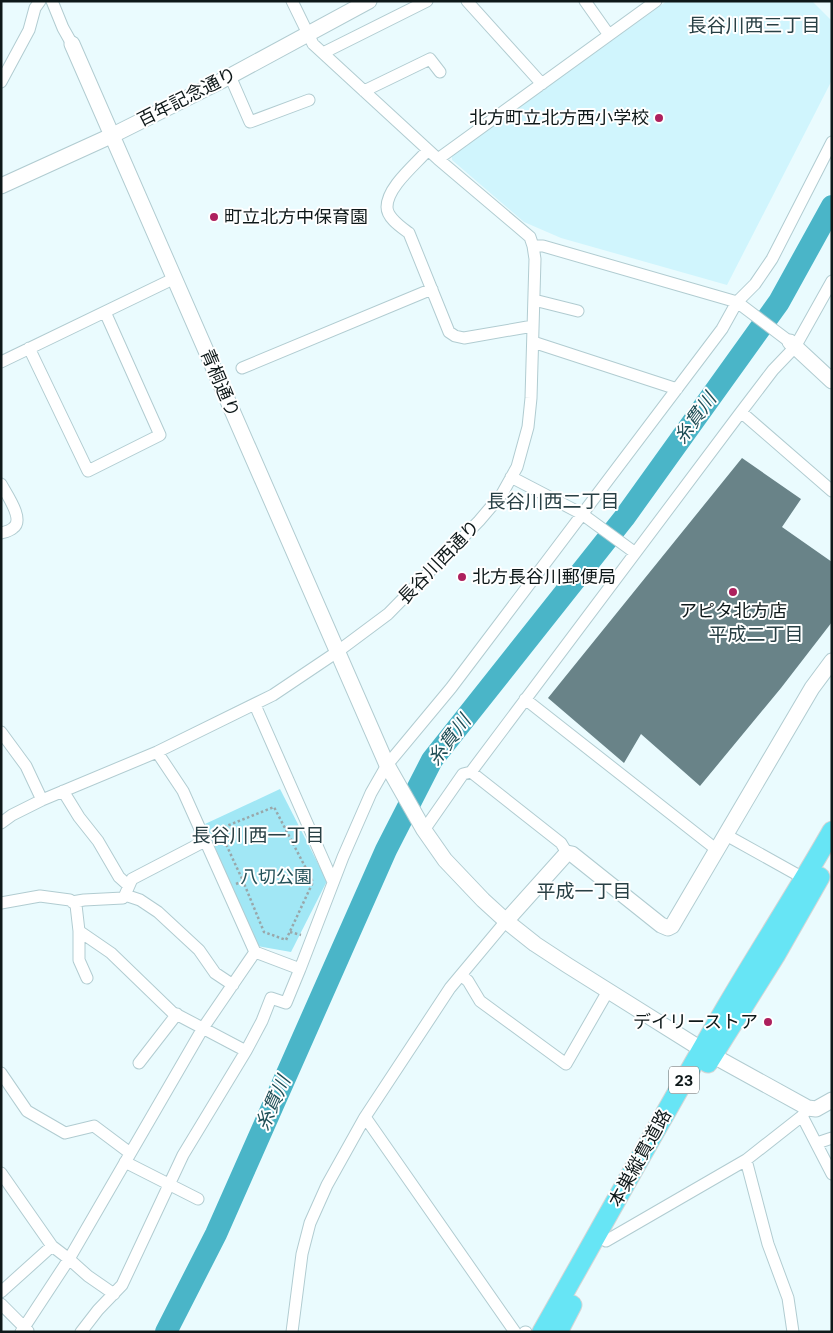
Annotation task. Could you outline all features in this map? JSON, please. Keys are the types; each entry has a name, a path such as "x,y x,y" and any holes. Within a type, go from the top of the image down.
{"main road":[{"name":"本巣縦貫道路","path":"542,1332 601,1238 707,1052 762,946 805,879 832,831"},
{"name":"本巣縦貫道路","path":"707,1052 775,956 832,856"},
{"name":"本巣縦貫道路","path":"558,1332 601,1238"}],"street":[{"path":"1,82 29,30 35,8 40,1"},
{"name":"青桐通り","path":"52,1 113,135 387,765 424,830 445,860 476,893 506,921 535,944 805,1112"},
{"path":"61,1 72,31 72,44"},
{"path":"292,1 313,44 438,159 530,237 533,246 543,246 739,302 792,345 832,381"},
{"name":"百年記念通り","path":"1,186 113,135 230,76 368,1"},
{"path":"323,52 427,1"},
{"path":"467,1 542,84"},
{"path":"585,1 609,35"},
{"path":"438,159 656,1"},
{"path":"364,91 430,59 440,72"},
{"path":"230,76 250,122 308,100"},
{"path":"81,1332 98,1310 122,1285 183,1155 246,1051 262,1021 271,998 286,1003 333,882 371,793 387,765 451,688 584,516 722,329 739,302 755,284 772,259 832,142"},
{"path":"428,150 396,184 386,208 398,224 409,233 450,332 455,336 464,338 533,326"},
{"name":"長谷川西通り","path":"42,800 157,752 274,695 388,614 479,521 502,494 522,451 528,427 533,342 535,259 533,246"},
{"path":"1,362 175,278"},
{"path":"424,830 463,774 472,772 632,550 792,345 832,281"},
{"path":"242,368 432,289"},
{"path":"534,300 578,311"},
{"path":"30,348 88,471 160,436 105,312"},
{"path":"533,342 677,389"},
{"path":"740,412 832,491"},
{"path":"511,476 584,516 632,550"},
{"path":"1,484 18,516 18,522 14,528 1,533"},
{"path":"472,772 561,843 567,853 572,854 661,926 668,928 673,924 812,688 832,661"},
{"path":"525,699 717,850"},
{"path":"255,705 333,882"},
{"path":"1,732 26,766 42,800 12,815 1,823"},
{"path":"157,752 183,791 255,952 300,970"},
{"path":"63,791 79,817 98,841 127,890 158,912 199,950 215,974 233,986"},
{"path":"726,835 805,879"},
{"path":"72,902 123,898 132,879 205,841"},
{"path":"292,1332 302,1254 310,1224 327,1185 365,1117 450,988 506,921 567,853"},
{"path":"1,903 40,896 70,900 76,905 79,931 79,960 87,978"},
{"path":"79,931 111,953 172,1012 246,1051"},
{"path":"1,1304 25,1330 69,1259 203,1028 255,952"},
{"path":"461,975 468,981 480,1001 566,1064 608,991"},
{"path":"139,1063 177,1014"},
{"path":"1,1073 27,1111 65,1133 94,1126 128,1158 170,1184 198,1198"},
{"path":"601,1238 746,1160 805,1112 816,1109 832,1100"},
{"path":"805,1112 832,1174"},
{"path":"365,1117 515,1332"},
{"path":"817,1143 832,1138"},
{"path":"746,1160 768,1244 788,1298 793,1332"},
{"path":"1,1173 52,1246 88,1276 114,1294"},
{"path":"1,1292 52,1246"}],"path":[{"path":"274,807 313,882 286,940 264,932 243,881 219,829 274,807"},
{"path":"226,888 243,881"}],"shaded area":[{"name":"北方町立北方西小学校","path":"667,1 812,1 832,21 832,80 727,285 561,238 524,222 452,160 452,155"}],"green space":[{"name":"八切公園","path":"280,789 327,881 291,952 257,946 205,824"}],"building":[{"name":"アピタ北方店","path":"742,458 801,499 782,527 832,562 832,622 781,688 700,786 641,734 624,763 548,698"}],"waterway":[{"name":"糸貫川","path":"166,1332 216,1234 386,850 432,760 624,518 779,302 832,206"}],"place":[{"name":"北方町立北方西小学校","path":"659,118"},
{"name":"町立北方中保育園","path":"214,217"},
{"name":"北方長谷川郵便局","path":"462,577"},
{"name":"アピタ北方店","path":"733,592"},
{"name":"デイリーストア","path":"768,1022"}],"district":[{"name":"長谷川西三丁目","path":"754,25"},
{"name":"長谷川西二丁目","path":"553,501"},
{"name":"平成二丁目","path":"756,634"},
{"name":"長谷川西一丁目","path":"258,835"},
{"name":"平成一丁目","path":"584,891"}]}
